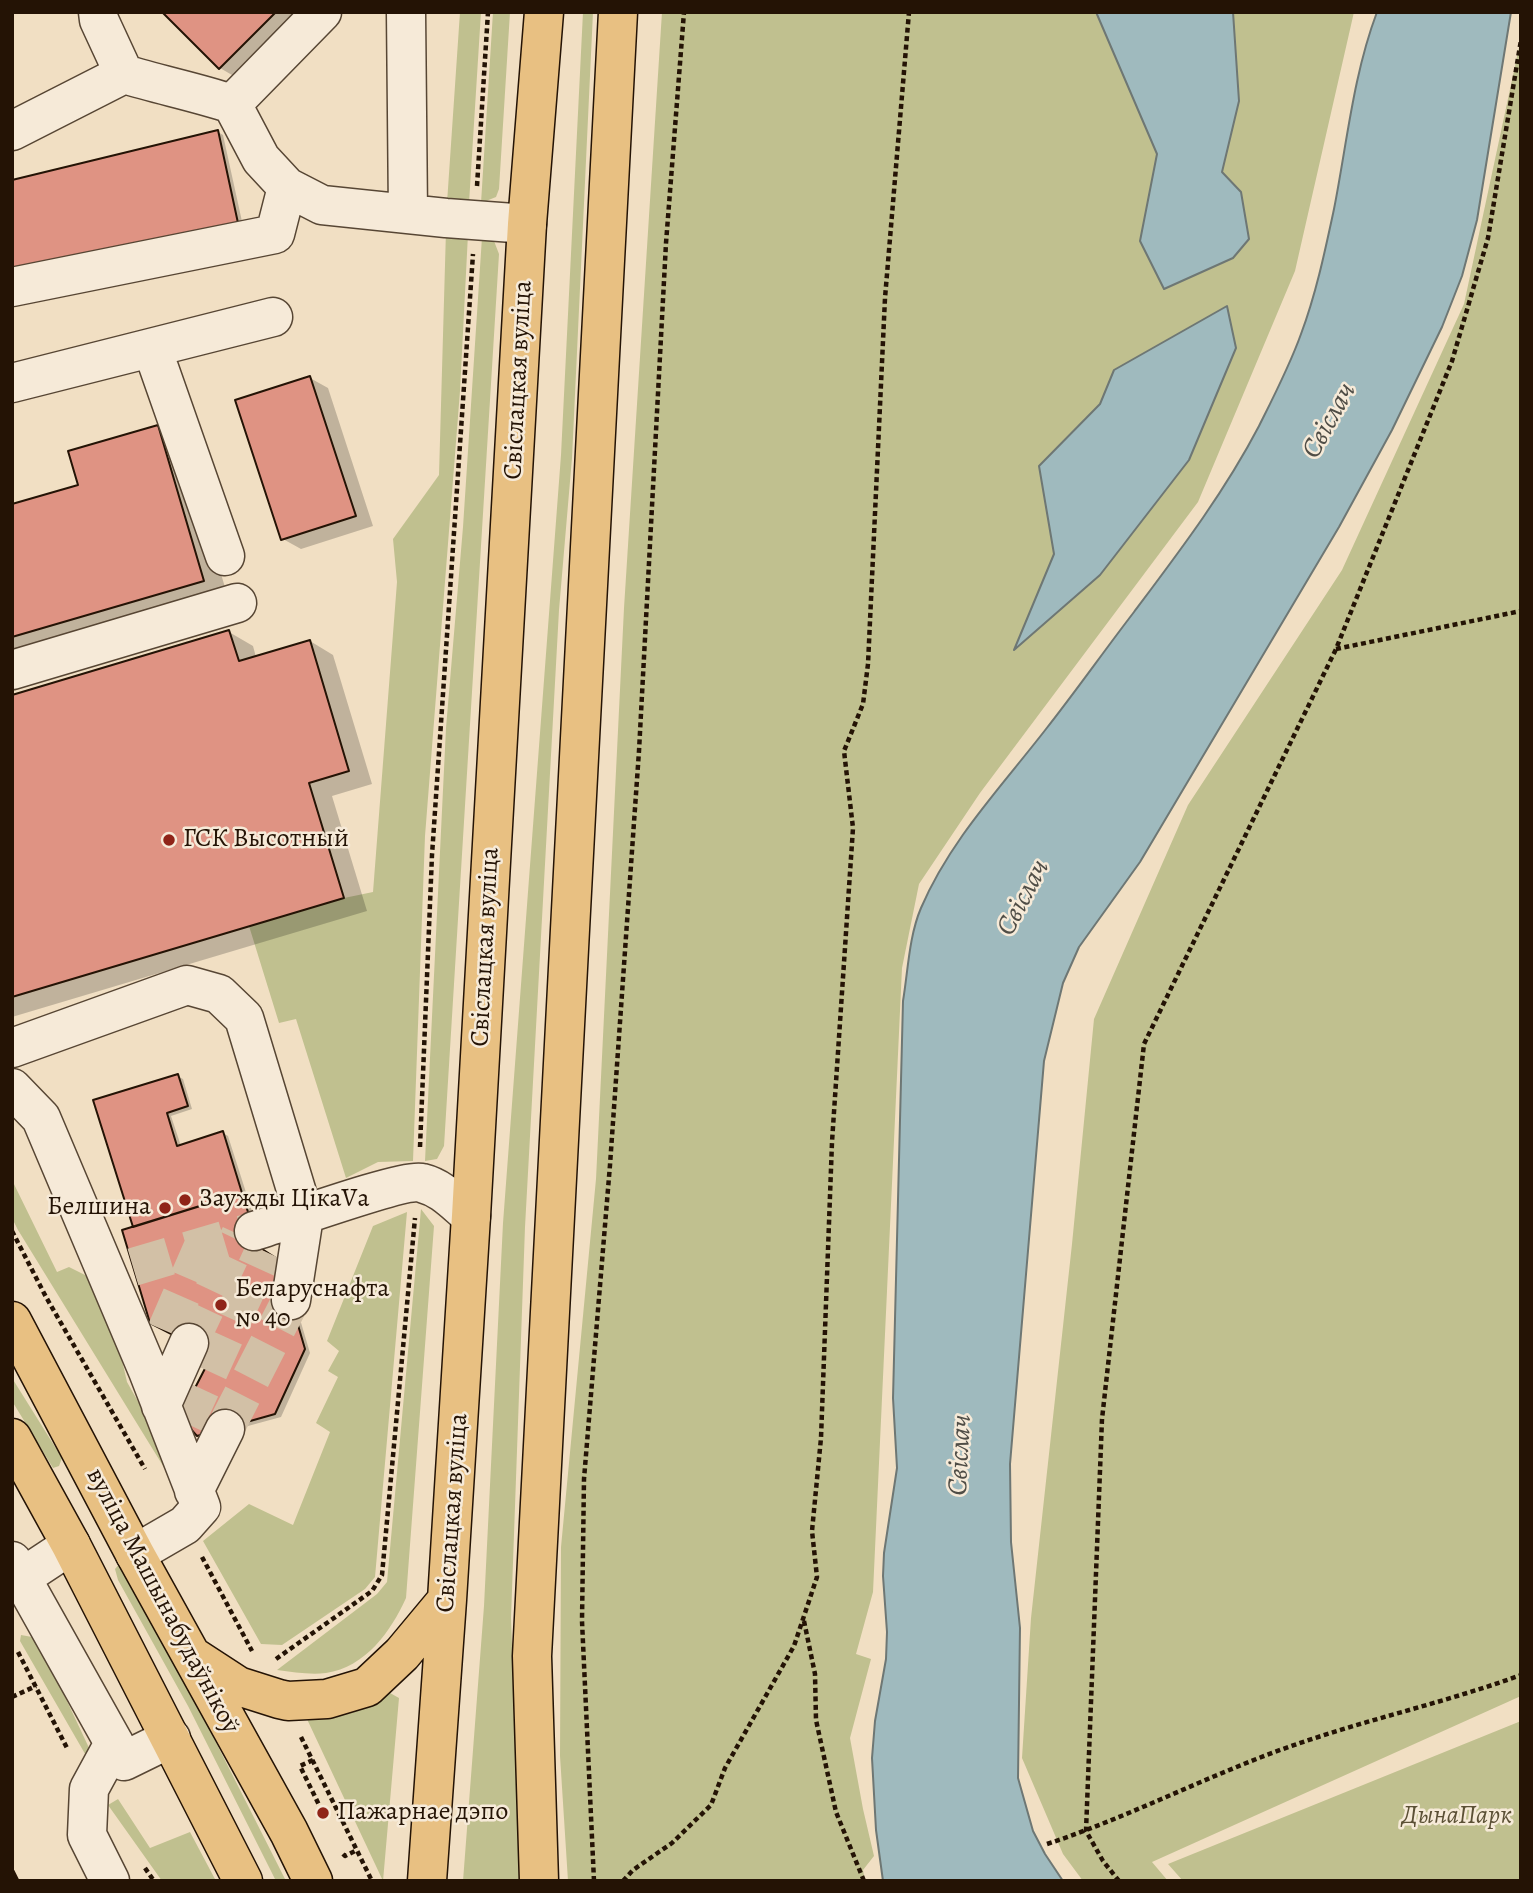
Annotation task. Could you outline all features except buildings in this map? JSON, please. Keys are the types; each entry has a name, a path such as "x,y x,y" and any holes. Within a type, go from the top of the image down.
{"main road":[{"name":"Свіслацкая вуліца","path":"427,1881 471,1216 527,224 544,12"},
{"path":"539,1881 533,1656 618,12"},
{"name":"вуліца Машынабудаўнікоў","path":"12,1321 313,1881"},
{"name":"вуліца Машынабудаўнікоў","path":"12,1438 172,1738 243,1881"},
{"path":"192,1656 238,1686 288,1701 327,1699 367,1687 402,1654 447,1600"}],"lane":[{"path":"98,12 99,20 124,74"},
{"path":"232,104 322,12"},
{"path":"406,12 408,214"},
{"path":"12,131 124,74 152,83 192,90 232,104 261,159 286,187 322,205 527,224"},
{"path":"12,287 275,234 286,187"},
{"path":"12,383 273,317"},
{"path":"152,348 225,556"},
{"path":"12,670 237,603"},
{"path":"12,1048 187,985 219,994 244,1018 274,1230 291,1300"},
{"path":"12,1087 41,1118 157,1338 174,1424 201,1507 185,1525 135,1554"},
{"path":"274,1230 386,1189 418,1182 442,1191 471,1216"},
{"path":"194,1491 225,1429"},
{"path":"71,1545 15,1574 124,1761 172,1738"},
{"path":"100,1881 87,1835 89,1789 114,1743"},
{"path":"87,1835 110,1881"}],"path":[{"path":"271,1662 372,1591 382,1575 418,1182 432,855 488,12"},
{"path":"594,1881 582,1621 584,1479 610,1165 635,803 666,243 684,12"},
{"path":"623,1881 671,1843 711,1805 724,1768 794,1646 817,1577 812,1531 821,1438 832,1142 853,828 844,751 863,704 869,664 885,298 909,12"},
{"path":"1119,1881 1103,1861 1086,1831 1102,1419 1144,1044 1336,649 1455,348 1488,238 1521,40"},
{"path":"1336,649 1521,611"},
{"path":"803,1618 815,1674 816,1720 836,1812 864,1881"},
{"path":"1047,1844 1086,1831 1213,1776 1306,1740 1470,1694 1521,1675"},
{"path":"12,1697 36,1686"},
{"path":"296,1729 372,1881"},
{"path":"313,1760 300,1766 329,1824"},
{"path":"339,1846 345,1856 357,1850"}],"green space":[{"path":"460,12 481,12 469,203 447,203"},
{"path":"493,12 510,12 499,189 496,197 481,203"},
{"path":"583,12 593,12 572,458 559,610 525,1227 511,1618 521,1881 463,1881 484,1606 503,1223 561,455"},
{"path":"662,12 1354,12 1295,271 1198,502 980,793 919,884 902,968 873,1592 856,1654 871,1659 850,1738 874,1856 863,1870 865,1881 568,1881 560,1756 561,1547 596,1179 624,608"},
{"path":"1521,38 1521,1696 1152,1862 1168,1881 1083,1881 1063,1854 1022,1758 1031,1618 1094,1019 1188,805 1342,570 1464,304"},
{"path":"446,230 468,234 460,391 425,836 413,1161 378,1162 346,1178 296,1019 279,1023 249,926 373,892 397,582 393,539 439,475"},
{"path":"482,237 494,241 499,254 444,1146 437,1159 425,1161 446,728 463,527"},
{"path":"12,1180 57,1272 69,1267 85,1275 96,1288 114,1325 127,1382 153,1428 168,1474 18,1230 12,1218"},
{"path":"421,1209 434,1226 406,1598 385,1635 353,1663 320,1674 277,1670 377,1594 387,1582"},
{"path":"407,1212 375,1577 365,1589 282,1645 261,1644 203,1541 249,1504 293,1525 330,1432 316,1423 338,1377 328,1371 339,1351 327,1341 373,1226"},
{"path":"12,1378 62,1458 59,1466 53,1468 12,1401"},
{"path":"120,1563 186,1683 286,1881 276,1881 188,1706 118,1580 115,1569"},
{"path":"21,1635 32,1637 43,1650 90,1750 88,1759 20,1641"},
{"path":"390,1693 399,1698 383,1881 306,1717 352,1713"},
{"name":"ДынаПарк","path":"1521,1721 1521,1881 1183,1881 1168,1864"},
{"path":"118,1799 150,1848 190,1832 216,1881 162,1881 108,1805"}],"water":[{"path":"1096,12 1233,12 1239,101 1222,172 1241,192 1249,239 1233,258 1164,289 1140,241 1157,154"},
{"name":"Свіслач","path":"1377,12 1511,12 1477,220 1462,276 1442,327 1392,430 1339,527 1140,862 1079,947 1063,983 1044,1061 1010,1464 1011,1542 1020,1628 1018,1778 1033,1831 1063,1881 883,1881 876,1830 872,1758 875,1721 886,1659 884,1553 897,1468 893,1398 903,1001 914,930 933,883 962,837 1184,544 1231,475 1259,426 1292,357 1316,288 1334,209 1356,85"},
{"path":"1227,306 1236,348 1189,460 1100,575 1014,650 1054,554 1039,466 1100,404 1114,370"}],"tunnel":[{"path":"133,1267 254,1231"},
{"path":"189,1343 240,1235"},
{"path":"166,1331 203,1246"},
{"path":"185,1423 264,1251"},
{"path":"225,1429 291,1300"}],"railway":[{"path":"12,1871 17,1881"}],"place":[{"name":"ГСК Высотный","path":"169,840"},
{"name":"Заужды ЦікаVа","path":"185,1200"},
{"name":"Белшина","path":"165,1208"},
{"name":"Беларуснафта № 40","path":"221,1305"},
{"name":"Пажарнае дэпо","path":"323,1813"}]}
